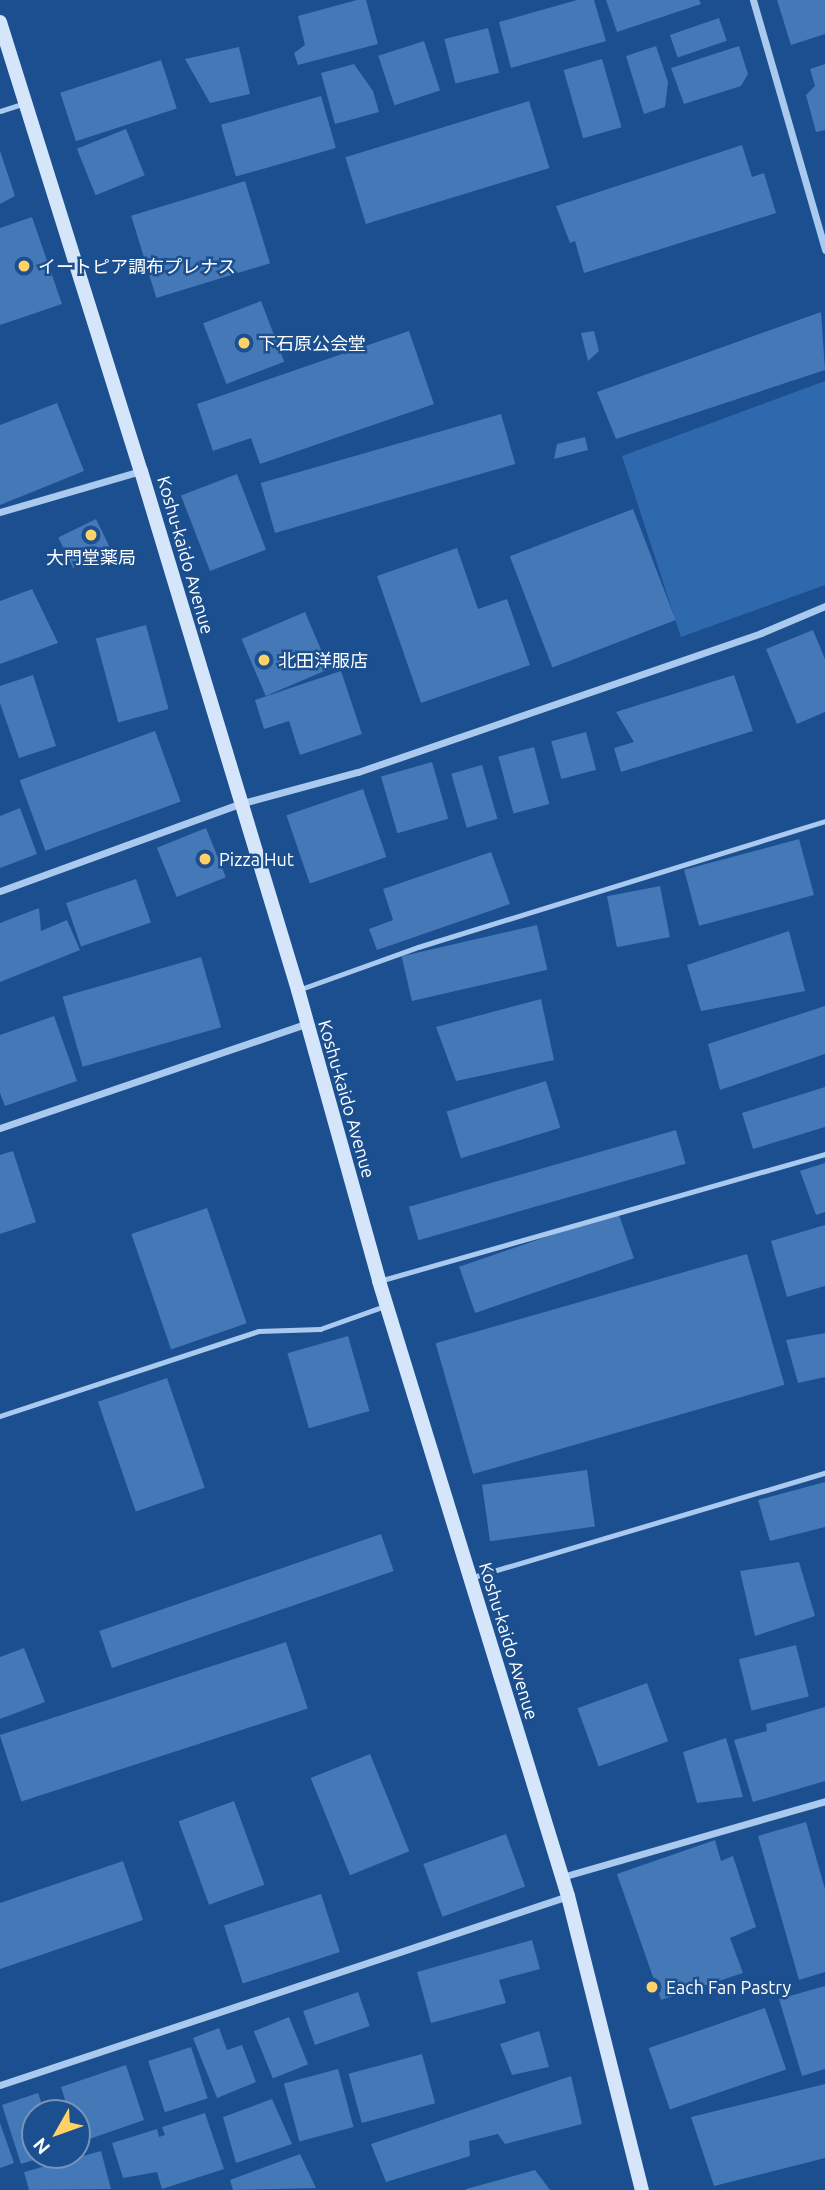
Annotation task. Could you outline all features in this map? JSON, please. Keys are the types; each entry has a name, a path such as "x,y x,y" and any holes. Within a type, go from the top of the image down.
{"main road":[{"name":"Koshu-kaido Avenue","path":"0,22 141,471 239,804 298,990 379,1281 568,1896 642,2190"}],"street":[{"path":"753,0 825,250"},
{"path":"0,512 141,471"},
{"path":"0,891 239,804 358,772 761,633 825,606"},
{"path":"0,1128 306,1024"},
{"path":"561,1877 825,1801"},
{"path":"0,2085 568,1896"}],"lane":[{"path":"0,111 26,102"},
{"path":"298,990 418,947 825,821"},
{"path":"379,1281 825,1154"},
{"path":"0,1416 258,1331 320,1329 387,1305"},
{"path":"470,1578 825,1473"}],"shaded area":[{"path":"825,381 825,585 681,637 622,456"}],"building":[{"path":"366,0 378,44 298,65 294,53 305,45 298,16"},
{"path":"577,0 594,0 606,41 511,68 499,22"},
{"path":"606,0 699,0 701,4 617,32"},
{"path":"777,0 825,0 825,34 791,45"},
{"path":"719,18 727,41 678,58 670,35"},
{"path":"488,28 499,73 455,84 444,39"},
{"path":"424,41 440,90 394,105 378,56"},
{"path":"656,46 668,82 665,107 644,114 626,56"},
{"path":"739,46 748,74 741,86 684,104 671,68"},
{"path":"239,47 250,94 210,103 185,59"},
{"path":"602,59 622,127 583,138 564,70"},
{"path":"161,60 177,109 76,141 60,93"},
{"path":"354,64 373,91 379,112 335,124 321,73"},
{"path":"825,64 825,130 816,132 806,95 815,86 810,69"},
{"path":"321,96 336,148 236,177 221,125"},
{"path":"529,101 549,168 366,224 345,157"},
{"path":"126,129 145,175 96,195 77,149"},
{"path":"742,145 752,177 764,173 776,213 584,273 575,241 570,243 556,206"},
{"path":"0,151 15,196 0,204"},
{"path":"245,181 270,263 156,298 131,216"},
{"name":"イートピア調布プレナス","path":"32,217 62,304 0,325 0,228"},
{"name":"下石原公会堂","path":"261,301 284,362 226,384 203,323"},
{"path":"821,312 825,370 616,439 597,392"},
{"path":"409,331 434,404 260,464 251,438 213,451 197,404"},
{"path":"594,331 599,351 588,361 581,333"},
{"path":"57,403 84,471 0,505 0,425"},
{"path":"501,414 515,464 275,533 261,483"},
{"path":"585,437 588,450 554,459 557,444"},
{"path":"237,474 266,550 210,571 181,496"},
{"path":"633,509 676,620 552,667 510,556"},
{"path":"96,519 111,550 73,568 58,537"},
{"path":"457,548 478,609 507,599 530,665 421,703 377,576"},
{"path":"32,589 58,643 0,664 0,601"},
{"path":"305,612 329,669 266,696 241,639"},
{"path":"146,625 169,709 118,722 96,638"},
{"path":"813,630 825,659 825,712 797,724 766,649"},
{"path":"341,671 362,734 300,755 289,721 264,729 255,700"},
{"path":"33,675 56,746 19,758 0,703 0,686"},
{"path":"734,675 753,731 621,772 614,748 634,742 616,712"},
{"path":"155,731 181,801 45,851 20,780"},
{"path":"586,732 596,770 561,779 551,741"},
{"path":"534,747 549,804 514,814 498,757"},
{"path":"432,762 448,819 397,833 381,777"},
{"path":"482,765 497,819 467,828 451,774"},
{"path":"363,789 386,857 310,883 286,815"},
{"path":"20,808 37,854 0,868 0,816"},
{"path":"206,828 226,877 177,897 157,848"},
{"path":"799,839 814,895 699,926 684,870"},
{"path":"491,852 510,904 377,950 369,929 393,920 383,889"},
{"path":"136,879 151,922 81,947 66,903"},
{"path":"660,886 670,937 617,947 607,896"},
{"path":"39,908 41,931 67,920 80,950 0,982 0,923"},
{"path":"537,925 547,970 412,1001 402,956"},
{"path":"789,931 805,991 701,1011 687,965"},
{"path":"201,957 221,1027 83,1067 63,997"},
{"path":"541,999 554,1060 456,1081 436,1027"},
{"path":"825,1006 825,1054 720,1090 708,1044"},
{"path":"54,1016 77,1081 5,1106 0,1093 0,1035"},
{"path":"546,1081 560,1128 461,1158 447,1111"},
{"path":"825,1087 825,1127 753,1149 742,1113"},
{"path":"676,1130 686,1164 418,1240 409,1207"},
{"path":"13,1151 36,1222 0,1234 0,1155"},
{"path":"825,1163 825,1212 816,1215 800,1171"},
{"path":"207,1208 247,1323 171,1349 131,1234"},
{"path":"618,1212 634,1258 475,1313 459,1267"},
{"path":"825,1225 825,1286 787,1297 771,1241"},
{"path":"747,1254 784,1385 473,1474 436,1343"},
{"path":"825,1333 825,1377 798,1383 786,1340"},
{"path":"348,1336 369,1411 309,1428 287,1353"},
{"path":"167,1378 205,1488 136,1511 98,1402"},
{"path":"587,1470 595,1526 490,1541 482,1485"},
{"path":"825,1482 825,1527 770,1541 758,1500"},
{"path":"381,1534 394,1571 112,1668 99,1631"},
{"path":"799,1562 815,1616 755,1636 740,1571"},
{"path":"286,1642 308,1709 21,1802 0,1735"},
{"path":"796,1645 809,1696 752,1711 739,1659"},
{"path":"24,1648 45,1702 0,1719 0,1657"},
{"path":"647,1683 668,1741 599,1767 577,1708"},
{"path":"825,1707 825,1781 753,1802 734,1740 767,1731 766,1724"},
{"path":"726,1738 743,1797 697,1803 683,1752"},
{"path":"370,1754 409,1851 350,1875 311,1778"},
{"path":"234,1801 264,1885 209,1905 179,1821"},
{"path":"806,1822 825,1889 825,1972 799,1980 758,1836"},
{"path":"506,1834 525,1887 442,1917 423,1864"},
{"path":"715,1840 721,1861 733,1856 756,1927 730,1938 743,1973 661,2000 617,1874"},
{"path":"123,1861 143,1920 0,1969 0,1903"},
{"path":"321,1894 340,1952 243,1984 224,1926"},
{"path":"532,1940 540,1969 499,1980 506,2003 431,2023 417,1972"},
{"path":"825,1986 825,2069 802,2076 779,1999"},
{"path":"358,1992 370,2026 315,2045 303,2011"},
{"path":"765,2008 786,2069 670,2110 649,2048"},
{"path":"289,2017 308,2064 273,2079 254,2031"},
{"path":"219,2028 227,2050 242,2045 256,2082 217,2098 193,2038"},
{"path":"539,2031 549,2067 512,2075 500,2044"},
{"path":"191,2047 208,2098 165,2112 148,2061"},
{"path":"422,2054 435,2103 362,2123 349,2074"},
{"path":"126,2065 144,2120 91,2138 91,2099 65,2099 61,2087"},
{"path":"338,2069 354,2127 299,2141 284,2083"},
{"path":"571,2076 582,2124 505,2144 498,2134 469,2141 470,2156 386,2182 371,2144"},
{"path":"825,2084 825,2158 714,2186 691,2117"},
{"path":"38,2093 40,2099 21,2099 21,2164 2,2105"},
{"path":"272,2099 292,2144 236,2163 223,2117"},
{"path":"205,2113 224,2169 162,2189 157,2172 123,2178 112,2143 157,2129 159,2137 165,2135 162,2127"},
{"path":"0,2123 14,2163 0,2168"},
{"path":"101,2151 111,2189 29,2190 24,2172 35,2169 91,2169 91,2154"},
{"path":"300,2154 316,2188 233,2190 230,2180"},
{"path":"535,2170 550,2190 466,2190 466,2189"}],"place":[{"name":"イートピア調布プレナス","path":"24,266"},
{"name":"下石原公会堂","path":"244,343"},
{"name":"大門堂薬局","path":"91,535"},
{"name":"北田洋服店","path":"264,660"},
{"name":"Pizza Hut","path":"205,859"},
{"name":"Each Fan Pastry","path":"652,1987"}]}
